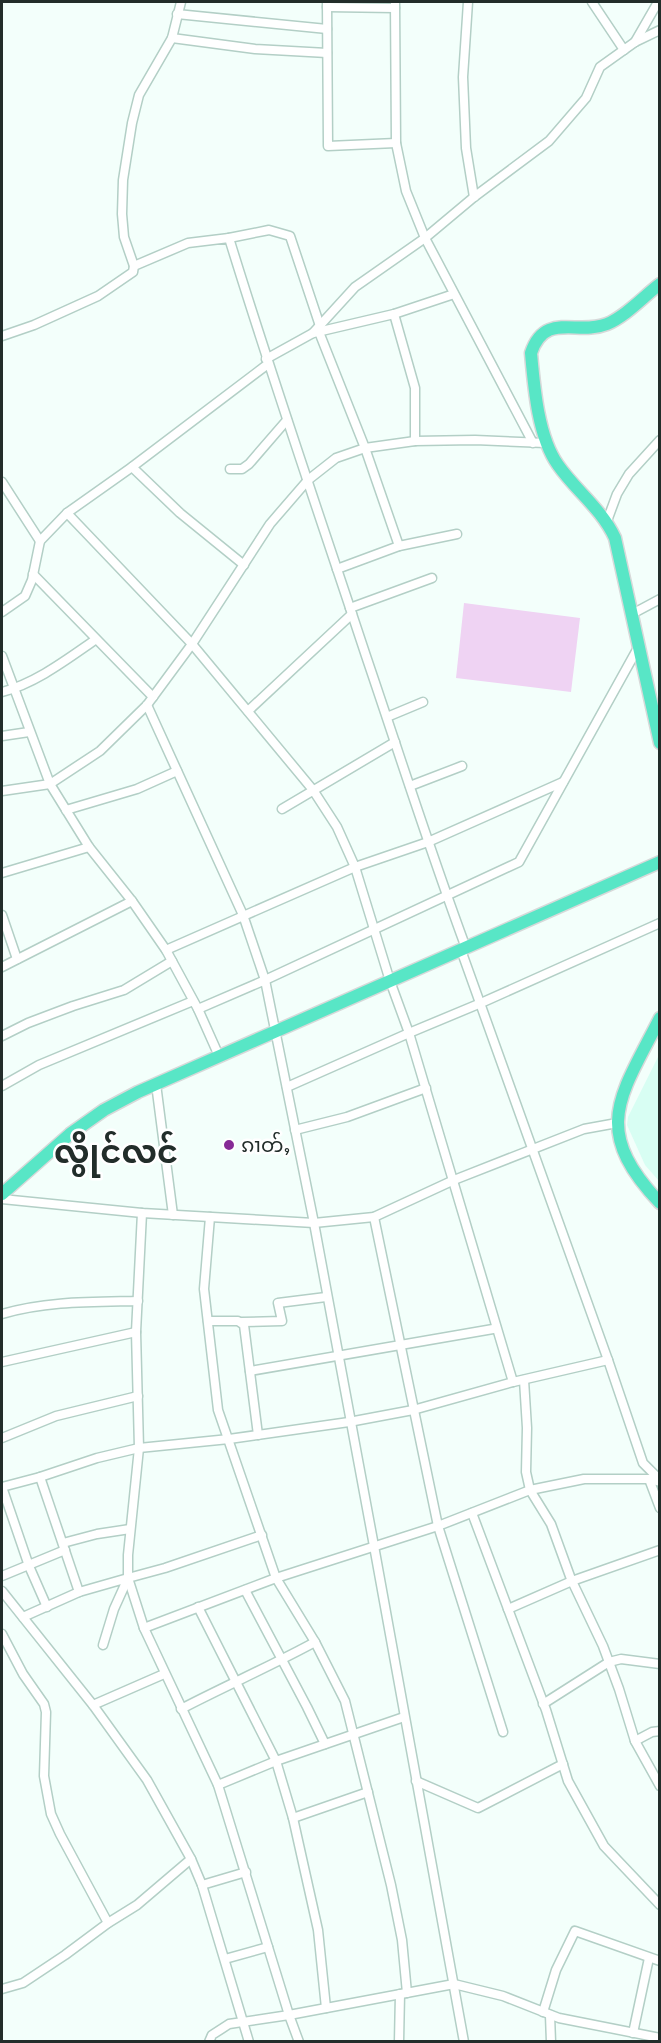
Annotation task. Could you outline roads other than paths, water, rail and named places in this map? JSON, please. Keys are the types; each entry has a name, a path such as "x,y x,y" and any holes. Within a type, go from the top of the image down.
{"highway":[{"path":"660,284 610,323 596,327 556,328 542,333 536,340 531,353 539,443 607,521 615,538 660,743"},
{"path":"2,1194 70,1134 104,1110 156,1084 660,862"},
{"path":"660,1018 620,1102 616,1123 626,1158 640,1182 660,1203"}],"street":[{"path":"2,336 34,325 99,296 133,272 134,266 124,237 122,214 123,180 132,123 139,95 172,39 181,2"},
{"path":"468,2 463,77 466,148 474,197"},
{"path":"592,2 624,50"},
{"path":"635,42 658,2"},
{"path":"396,143 328,146 327,4 395,5 396,143 406,191 425,238 454,294 539,443"},
{"path":"177,14 327,29"},
{"path":"2,612 25,596 33,574 40,541 67,513 132,467 267,362 317,330 355,287 425,238 474,197 549,141 586,98 600,67 635,42 660,30"},
{"path":"172,39 255,50 327,53"},
{"path":"134,266 189,243 268,230 290,236 317,330 364,448 399,546"},
{"path":"229,238 267,362 309,480 481,1004 609,1360 643,1462 660,1481"},
{"path":"317,330 394,314 454,294"},
{"path":"394,314 415,388 415,441"},
{"path":"230,469 242,469 249,464 287,420"},
{"path":"2,790 50,784 100,751 147,705 192,644 270,524 309,480 336,458 364,448 415,441 475,440 539,443"},
{"path":"607,521 617,494 629,474 660,440"},
{"path":"132,467 180,513 244,565"},
{"path":"2,482 40,541"},
{"path":"67,513 192,644 313,790 337,827 355,867 390,981 409,1033 513,1382"},
{"path":"337,569 399,546 457,534"},
{"path":"33,574 153,697"},
{"path":"248,711 351,611 432,578"},
{"path":"632,614 660,599"},
{"path":"2,692 14,689 60,664 95,640"},
{"path":"2,1086 39,1065 265,980 519,862 639,646"},
{"path":"2,656 50,784 89,847 132,901 166,950 196,1005 219,1056"},
{"path":"387,717 423,702"},
{"path":"147,705 243,915 265,980 314,1223 464,2042"},
{"path":"2,736 29,732"},
{"path":"282,809 395,742"},
{"path":"410,786 462,766"},
{"path":"66,810 137,789 177,771"},
{"path":"166,950 355,867 428,842 564,782"},
{"path":"2,873 89,847"},
{"path":"2,967 132,901"},
{"path":"2,915 17,959"},
{"path":"287,1087 481,1004 660,923"},
{"path":"2,1036 28,1023 73,1006 124,990 171,961"},
{"path":"156,1084 173,1215"},
{"path":"295,1130 347,1117 426,1088"},
{"path":"2,1199 142,1213 314,1223 374,1217 454,1180 532,1149 584,1129 616,1123"},
{"path":"142,1213 136,1332 139,1448 130,1529 128,1578 144,1628 218,1785 299,2042"},
{"path":"210,1217 204,1289 218,1410 276,1578 315,1642 345,1701 391,1885 402,1940 404,1994 399,2042"},
{"path":"374,1217 438,1526 503,1732"},
{"path":"208,1321 282,1321 278,1303 326,1297"},
{"path":"2,1314 23,1307 63,1302 138,1300"},
{"path":"242,1322 258,1435"},
{"path":"250,1371 493,1329"},
{"path":"2,1362 136,1332"},
{"path":"46,1607 29,1566 2,1487 97,1458 139,1448 229,1439 350,1422 413,1410 513,1382 609,1360"},
{"path":"524,1380 527,1428 526,1472 530,1490 551,1524 572,1581 609,1662 636,1741 660,1786"},
{"path":"2,1438 56,1416 138,1396"},
{"path":"40,1477 79,1592"},
{"path":"144,1628 276,1578 438,1526 530,1490 584,1479 660,1481"},
{"path":"649,1479 660,1508"},
{"path":"472,1513 543,1704 568,1781 604,1846 660,1905"},
{"path":"2,1576 29,1566 64,1546 97,1534 130,1529"},
{"path":"23,1617 79,1592 165,1568 262,1535"},
{"path":"508,1609 572,1581 660,1550"},
{"path":"102,1645 114,1609 128,1578"},
{"path":"245,1590 308,1707 325,1744"},
{"path":"2,1591 93,1705 147,1780 192,1860 202,1885 249,2042"},
{"path":"198,1607 276,1761 293,1818 318,1930 326,2008"},
{"path":"2,1634 23,1674 44,1704 46,1712 44,1776 51,1814 108,1923"},
{"path":"181,1710 315,1642"},
{"path":"543,1704 609,1662 621,1659 660,1664"},
{"path":"93,1705 164,1674"},
{"path":"218,1785 276,1761 404,1717"},
{"path":"636,1741 652,1732 660,1731"},
{"path":"416,1781 478,1808 562,1764"},
{"path":"293,1818 368,1792"},
{"path":"2,1989 23,1983 136,1905 192,1860"},
{"path":"202,1885 246,1872"},
{"path":"551,2042 547,2013 556,1970 575,1931 660,1961"},
{"path":"225,1959 268,1947"},
{"path":"633,2033 649,1958"},
{"path":"209,2042 212,2035 229,2024 454,1984 503,1996 547,2013 660,2038"}],"place":[{"name":"ၵၢတ်ႇ","path":"229,1145"}],"district":[{"name":"လွိုင်လင်","path":"116,1151"}]}
